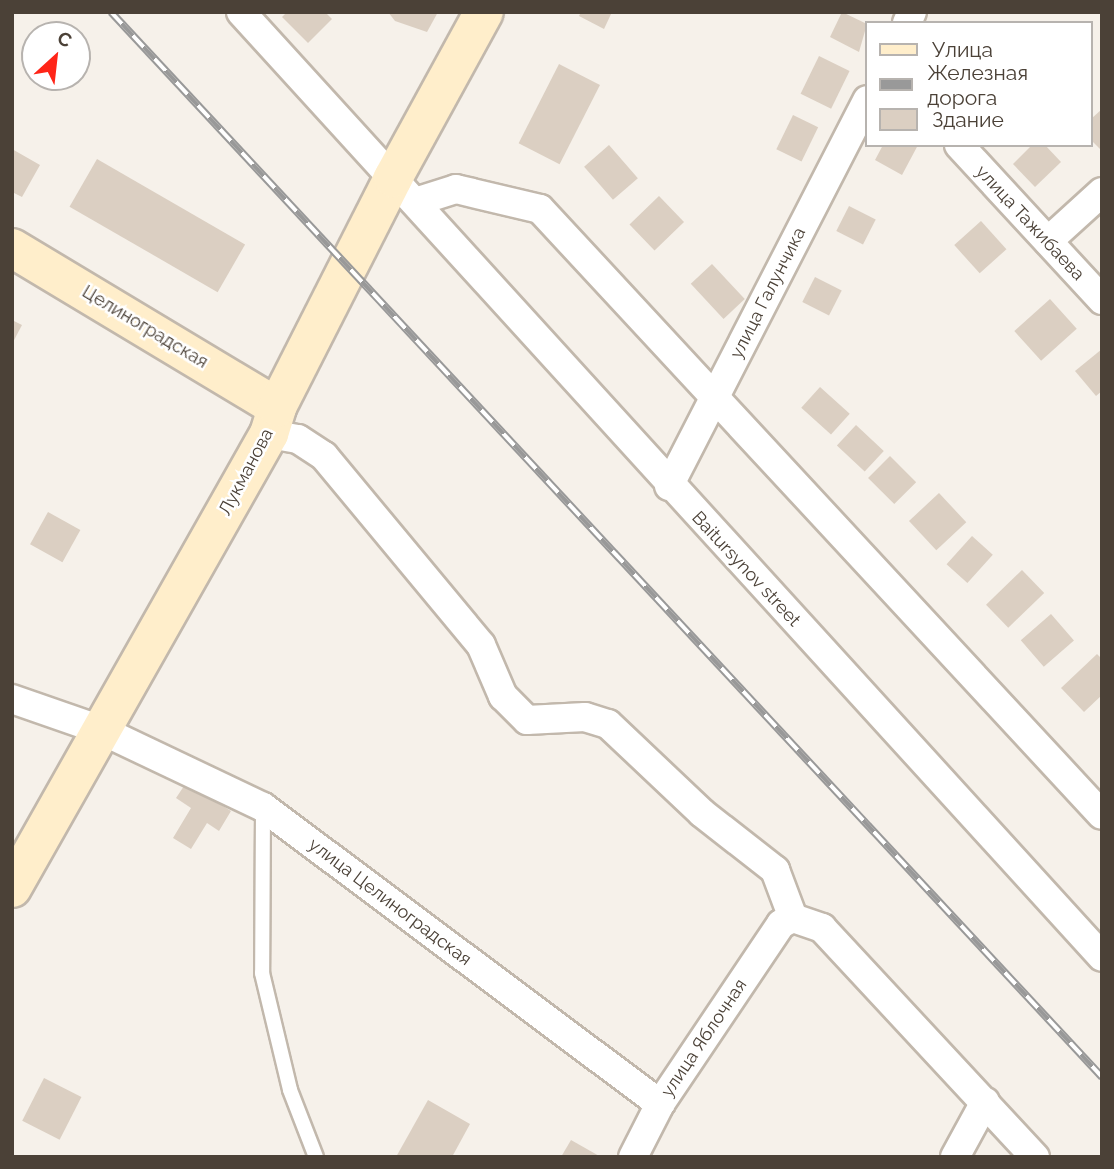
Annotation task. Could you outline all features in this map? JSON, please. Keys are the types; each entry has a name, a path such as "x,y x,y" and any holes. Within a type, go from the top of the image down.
{"street":[{"name":"Baitursynov street","path":"241,12 669,486 1102,957"},
{"name":"Лукманова","path":"12,888 404,190 484,12"},
{"name":"улица Галунчика","path":"669,486 866,102"},
{"name":"улица Тажибаева","path":"961,147 1102,300"},
{"path":"404,190 456,190 541,209 1102,815"},
{"path":"1048,241 1102,192"},
{"name":"Целиноградская","path":"12,248 273,421"},
{"path":"273,421 324,456 481,645 503,696 527,720 585,717 608,724 702,813 775,870 787,921 822,928 1035,1157"},
{"name":"улица Целиноградская","path":"12,699 101,730 263,807 660,1104"},
{"name":"улица Яблочная","path":"634,1157 660,1104 787,921"},
{"path":"955,1157 985,1102"}],"lane":[{"path":"263,807 261,973 290,1090 316,1157"}],"building":[{"path":"287,12 325,12 332,19 308,43 282,17"},
{"path":"388,12 438,12 427,32 395,21"},
{"path":"581,12 612,12 604,29 579,16"},
{"path":"842,12 866,24 859,52 830,37"},
{"path":"819,56 850,71 831,109 801,94"},
{"path":"559,64 600,85 560,164 519,143"},
{"path":"1102,109 1102,151 1093,142 1093,117"},
{"path":"793,115 818,127 802,161 776,149"},
{"path":"609,145 638,178 613,200 584,167"},
{"path":"882,147 917,147 902,175 875,160"},
{"path":"1030,147 1047,147 1061,162 1035,187 1013,164"},
{"path":"12,149 40,165 22,197 12,192"},
{"path":"97,159 245,244 218,292 70,207"},
{"path":"659,196 684,222 655,250 630,224"},
{"path":"849,206 876,220 863,245 836,231"},
{"path":"981,221 1006,249 980,273 954,245"},
{"path":"712,264 745,299 724,319 691,284"},
{"path":"815,277 842,291 829,316 802,302"},
{"path":"1050,299 1077,329 1041,361 1014,331"},
{"path":"12,320 22,325 12,344"},
{"path":"1102,349 1102,391 1096,396 1075,371"},
{"path":"820,387 850,414 831,435 801,408"},
{"path":"856,425 884,451 865,471 837,445"},
{"path":"890,456 916,482 894,504 868,478"},
{"path":"939,493 966,522 936,550 909,521"},
{"path":"48,512 80,530 62,562 30,544"},
{"path":"972,536 993,555 967,583 947,564"},
{"path":"1022,570 1044,593 1008,628 986,605"},
{"path":"1051,614 1074,640 1044,667 1021,640"},
{"path":"1097,654 1102,659 1102,695 1084,712 1061,688"},
{"path":"186,783 231,811 219,831 207,823 191,849 173,838 191,808 176,798"},
{"path":"44,1078 81,1097 60,1140 22,1121"},
{"path":"428,1100 470,1124 452,1157 396,1157"},
{"path":"571,1140 601,1157 561,1157"}],"railway":[{"path":"111,12 1102,1077"}]}
